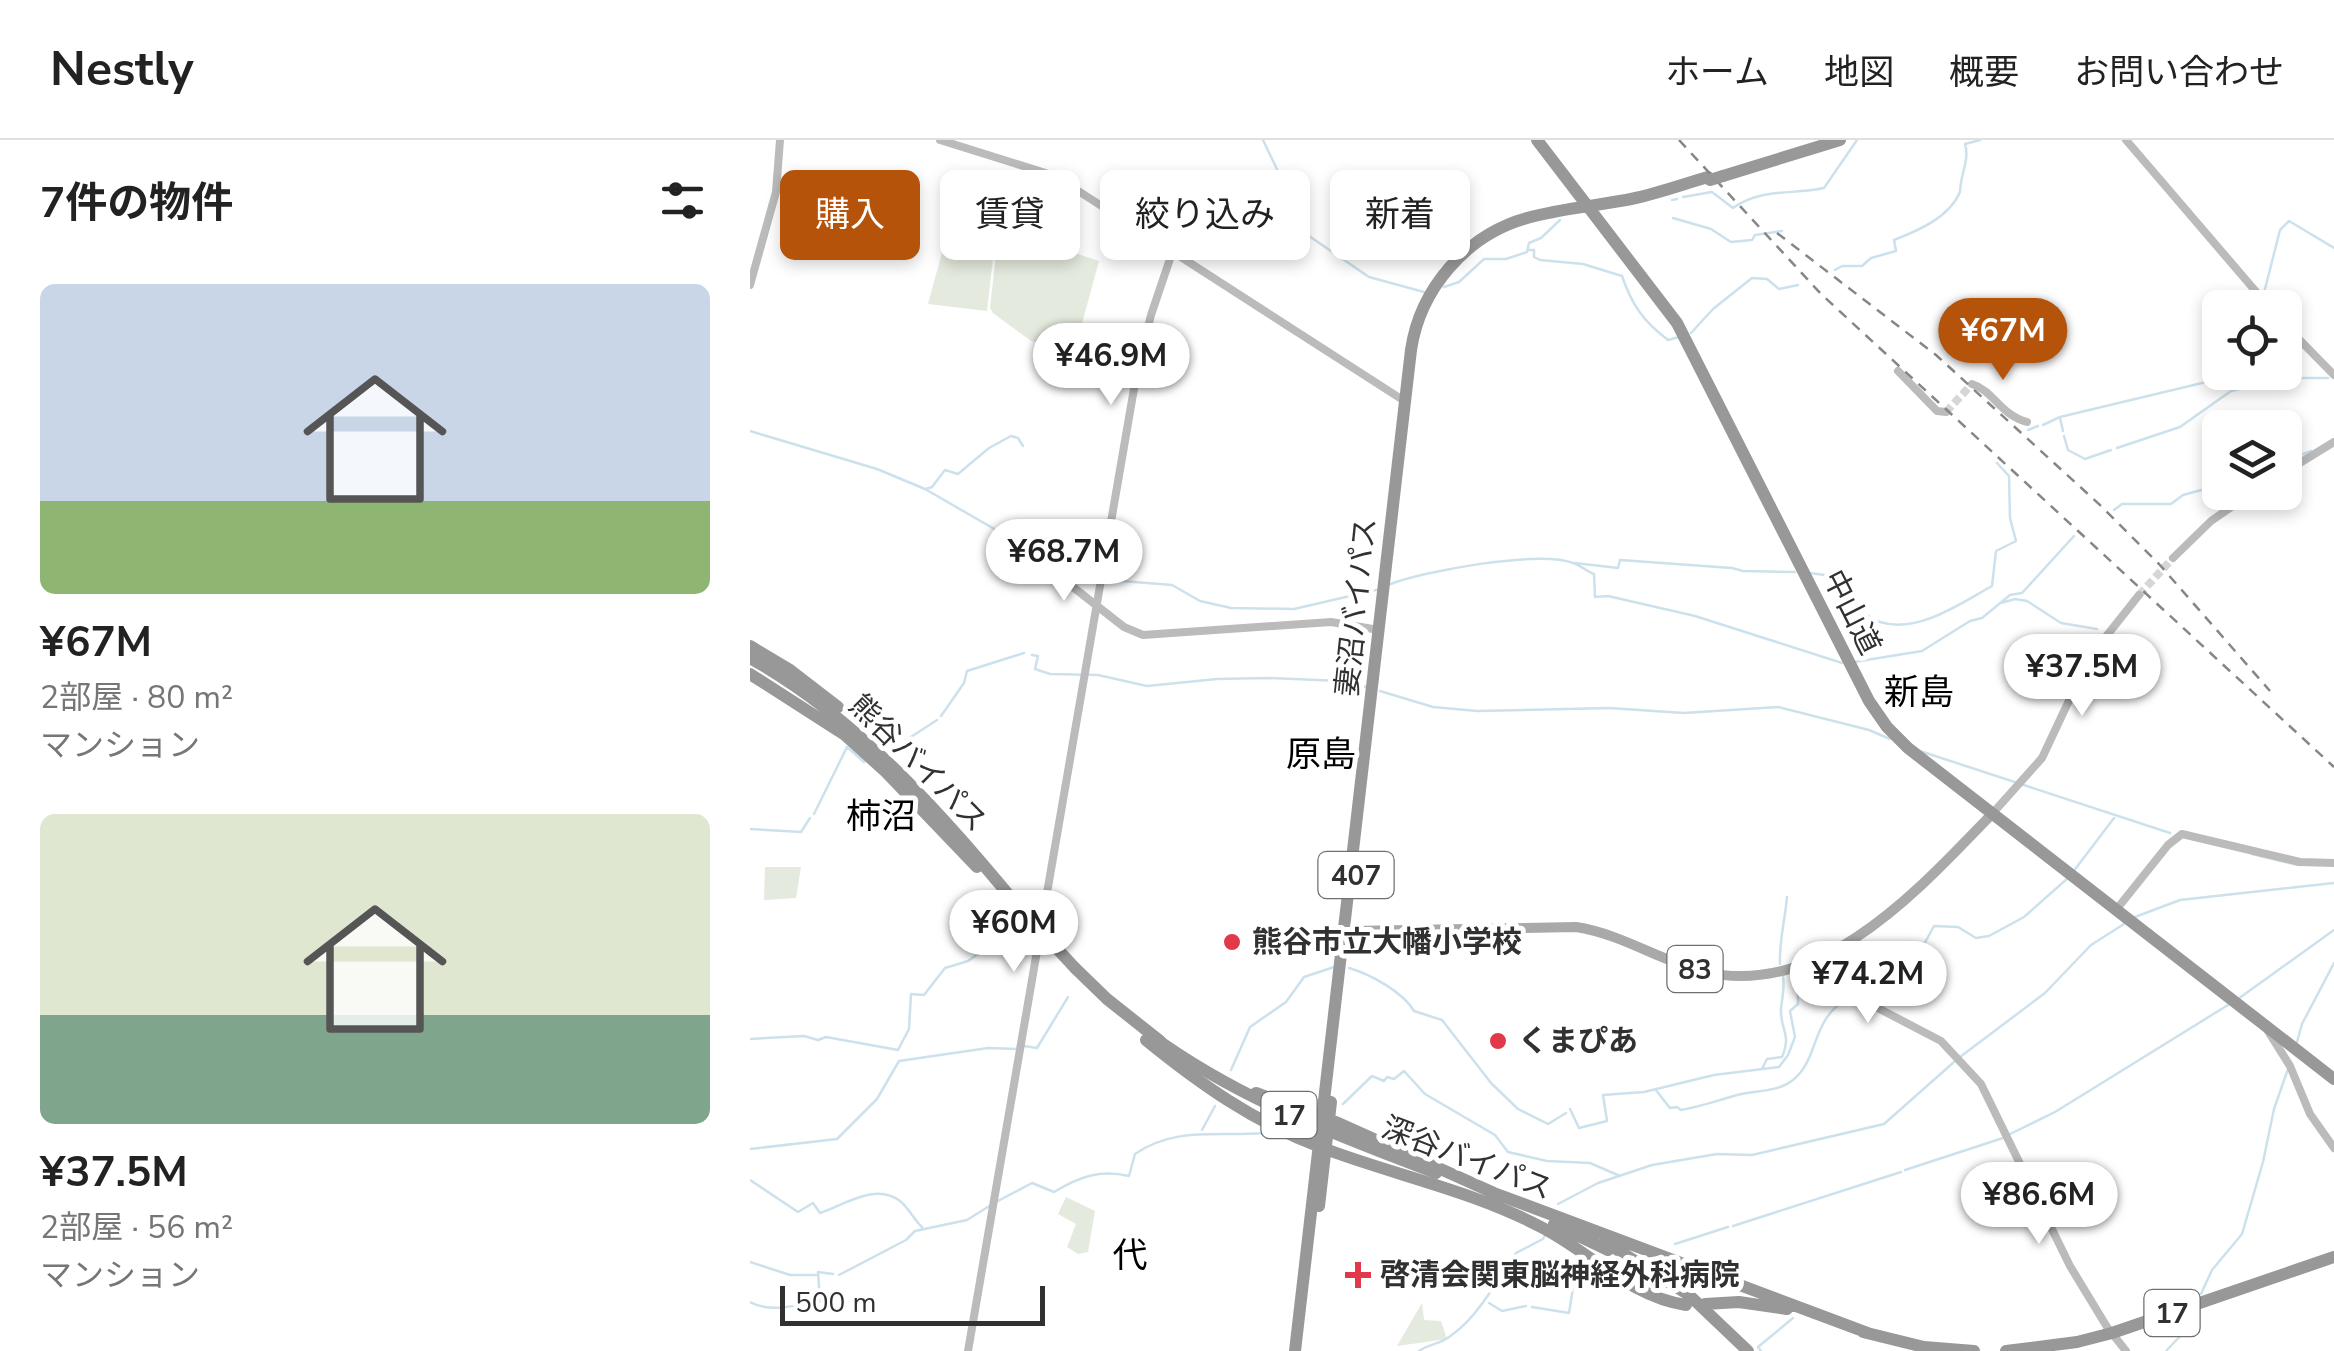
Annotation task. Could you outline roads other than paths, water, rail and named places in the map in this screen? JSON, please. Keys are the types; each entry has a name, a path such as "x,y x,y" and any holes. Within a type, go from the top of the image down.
{"highway":[{"name":"中山道","path":"1538,140 1587,210 1659,298 1683,336 1879,717 1905,745 2334,1079"},
{"path":"1715,177 1828,140"},
{"path":"1715,177 1840,140"},
{"name":"妻沼バイパス","path":"1326,1118 1324,1095 1416,329 1430,295 1469,248 1503,227 1529,217 1587,210 1715,177"},
{"name":"妻沼バイパス","path":"1298,1351 1350,931 1381,630"},
{"name":"17","path":"750,646 790,670 855,721 916,781 973,852"},
{"name":"熊谷バイパス","path":"750,661 807,694 853,729 908,780 1022,914"},
{"name":"熊谷バイパス","path":"750,661 850,733 907,787 1074,970 1119,1014 1151,1038 1242,1087 1326,1118 1494,1193"},
{"name":"17","path":"750,674 806,707 860,748 987,876"},
{"name":"熊谷バイパス","path":"1074,970 1151,1038"},
{"name":"17","path":"1119,1014 1204,1086 1238,1108 1323,1148 1532,1214"},
{"name":"深谷バイパス","path":"1151,1038 1252,1099 1598,1244 1688,1301 1744,1351"},
{"path":"1299,1109 1313,1107 1324,1095"},
{"name":"深谷バイパス","path":"1434,1174 1494,1193 1574,1227 1638,1261 1689,1296 1744,1351"},
{"name":"17","path":"1494,1193 1868,1334"},
{"name":"17","path":"1475,1198 1578,1248 1638,1291 1686,1305"},
{"name":"17","path":"2006,1351 2112,1334 2334,1257"},
{"name":"17","path":"1705,1304 1739,1302 1784,1308 1924,1347 1974,1351"}],"main road":[{"name":"83","path":"1350,931 1576,927 1613,936 1682,965 1722,975 1766,973 1815,958 1871,926 1909,897 1992,814"}],"street":[{"path":"750,286 776,192 780,140"},
{"path":"940,140 1055,176 1100,205"},
{"path":"2126,140 2255,290"},
{"path":"968,1351 1141,351 1169,260"},
{"path":"1185,260 1408,403"},
{"path":"2302,342 2334,375"},
{"path":"1898,371 1937,411 1946,412"},
{"path":"1972,384 2011,417 2027,422"},
{"path":"2302,462 2334,442"},
{"path":"2174,558 2227,510"},
{"path":"1055,574 1130,630 1150,636 1331,622 1381,630"},
{"path":"1992,814 2042,758 2089,658 2139,595"},
{"path":"2125,917 2168,844 2182,834 2300,862 2334,863"},
{"path":"1815,958 1853,996 1929,1034 1981,1084 2056,1240 2126,1351"},
{"path":"2268,1027 2268,1034 2290,1066 2305,1105 2334,1148"}],"waterway":[{"path":"1263,140 1309,236 1369,277 1424,292"},
{"path":"1683,197 1712,192 1733,208 1754,197 1824,188 1857,140"},
{"path":"1835,270 1862,266 1871,258 1896,251 1894,240 1932,222 1948,209 1960,192 1965,144 1980,140"},
{"path":"1672,200 1677,199"},
{"path":"1673,218 1711,229 1731,242 1782,231"},
{"path":"1444,287 1459,282 1484,259 1506,259 1527,252 1529,243 1541,238 1560,220"},
{"path":"2265,290 2280,230 2289,221 2334,248"},
{"path":"1529,250 1534,250 1534,257 1540,260 1583,264 1622,276 1645,319 1668,340 1679,337"},
{"path":"1691,333 1713,309 1752,278 1767,279 1779,289 1798,285"},
{"path":"2117,448 2180,427 2231,391 2287,378 2328,378"},
{"path":"2043,425 2060,417 2202,383"},
{"path":"2060,418 2063,431"},
{"path":"2028,430 2038,426"},
{"path":"750,431 877,469 925,489 1071,577 1172,585 1200,601 1231,608 1294,609 1376,590"},
{"path":"926,489 945,470 958,474 989,448 1011,436 1023,446"},
{"path":"2064,436 2068,450 2085,459 2111,450"},
{"path":"2302,454 2311,451"},
{"path":"1808,573 1835,579 1846,601 1876,620 1894,625 1939,615 1992,586 1996,551 2016,541 2010,518 2009,476 1997,463"},
{"path":"2114,510 2122,504 2171,504 2183,495 2202,490"},
{"path":"1854,662 1922,651 1970,621 1982,618 2010,595 2022,593 2074,536"},
{"path":"1388,585 1480,564 1556,560 1576,564 1594,574 1595,597 1608,596 1695,616 1842,663"},
{"path":"1575,563 1618,568 1620,560 1795,572"},
{"path":"2001,603 2027,601 2061,623 2097,629"},
{"path":"941,716 964,683 967,671 1024,653"},
{"path":"1032,655 1038,656 1035,669 1050,674 1098,675 1147,686 1268,678 1341,681 1366,687"},
{"path":"1380,691 1433,707 1477,711 1609,708 1684,713 1778,707 1890,739"},
{"path":"881,743 883,740 897,746 937,720"},
{"path":"814,814 847,747 864,762"},
{"path":"1920,751 2170,833"},
{"path":"750,829 801,832 810,818"},
{"path":"2073,872 2114,818"},
{"path":"2252,854 2298,865"},
{"path":"1854,992 1886,963 1920,976 1930,955 1922,948 1934,926 1958,927 1976,938 1989,936 2024,917 2068,878"},
{"path":"2135,917 2180,900 2334,883"},
{"path":"1780,964 1787,897"},
{"path":"1960,1057 2045,993 2091,945 2124,924"},
{"path":"2238,999 2334,930"},
{"path":"750,1039 826,1037 898,1050 909,1029 911,994 924,995 945,968 968,961 982,951"},
{"path":"2297,1042 2302,1024 2334,963"},
{"path":"1231,1070 1250,1027 1286,1002 1304,977 1334,967"},
{"path":"1349,968 1385,985 1414,1011 1442,1020 1491,1083 1518,1109 1548,1124 1566,1113"},
{"path":"1762,1069 1767,1059 1782,1057 1785,1049 1781,1016 1783,977"},
{"path":"1570,1109 1579,1128 1607,1121 1603,1095 1644,1092 1714,1075 1779,1067 1795,1037 1790,1011 1798,1004 1798,977"},
{"path":"1024,1046 1037,1048 1068,997"},
{"path":"1655,1089 1670,1108 1681,1110 1787,1084 1808,1061 1827,1017 1848,998"},
{"path":"2010,1134 2055,1112 2228,1005"},
{"path":"750,1149 837,1139 877,1099 899,1061 988,1048 1017,1049"},
{"path":"1558,1204 1598,1183 1652,1165 1717,1154 1752,1155 1884,1124 1954,1062"},
{"path":"2201,1294 2212,1270 2242,1234 2288,1069"},
{"path":"1343,1104 1372,1076 1384,1081 1404,1071 1425,1094 1495,1135 1508,1152 1547,1161 1590,1163 1620,1176"},
{"path":"1202,1130 1215,1106"},
{"path":"998,1201 1032,1183 1054,1192 1090,1176 1129,1176 1135,1154 1166,1139 1198,1134 1263,1133"},
{"path":"1905,1170 2003,1138"},
{"path":"1733,1226 1901,1172"},
{"path":"750,1180 798,1212 813,1203 820,1213 870,1194 891,1196 922,1227"},
{"path":"839,1275 906,1240 915,1231 967,1220 991,1205"},
{"path":"1675,1244 1728,1227"},
{"path":"1506,1270 1516,1253 1545,1235"},
{"path":"750,1262 790,1275 816,1275"},
{"path":"1532,1307 1569,1313 1576,1269 1580,1268"},
{"path":"750,1302 776,1308 820,1302 818,1272 833,1274"},
{"path":"1419,1351 1446,1339 1465,1324 1503,1274"},
{"path":"1489,1303 1502,1311 1526,1306"},
{"path":"2166,1351 2186,1330 2193,1314"},
{"path":"1761,1351 1758,1347 1793,1318"}],"tunnel":[{"path":"1946,412 1972,384"},
{"path":"2139,595 2173,558"}],"railway":[{"path":"1679,140 1821,294 2334,767"},
{"path":"1777,233 1936,355 2101,506 2159,564 2270,691"}],"place":[{"name":"熊谷市立大幡小学校","path":"1232,942"},
{"name":"くまぴあ","path":"1498,1041"},
{"name":"啓清会関東脳神経外科病院","path":"1358,1275"}],"district":[{"name":"新島","path":"1919,692"},
{"name":"原島","path":"1321,754"},
{"name":"柿沼","path":"881,816"},
{"name":"代","path":"1130,1255"}]}
